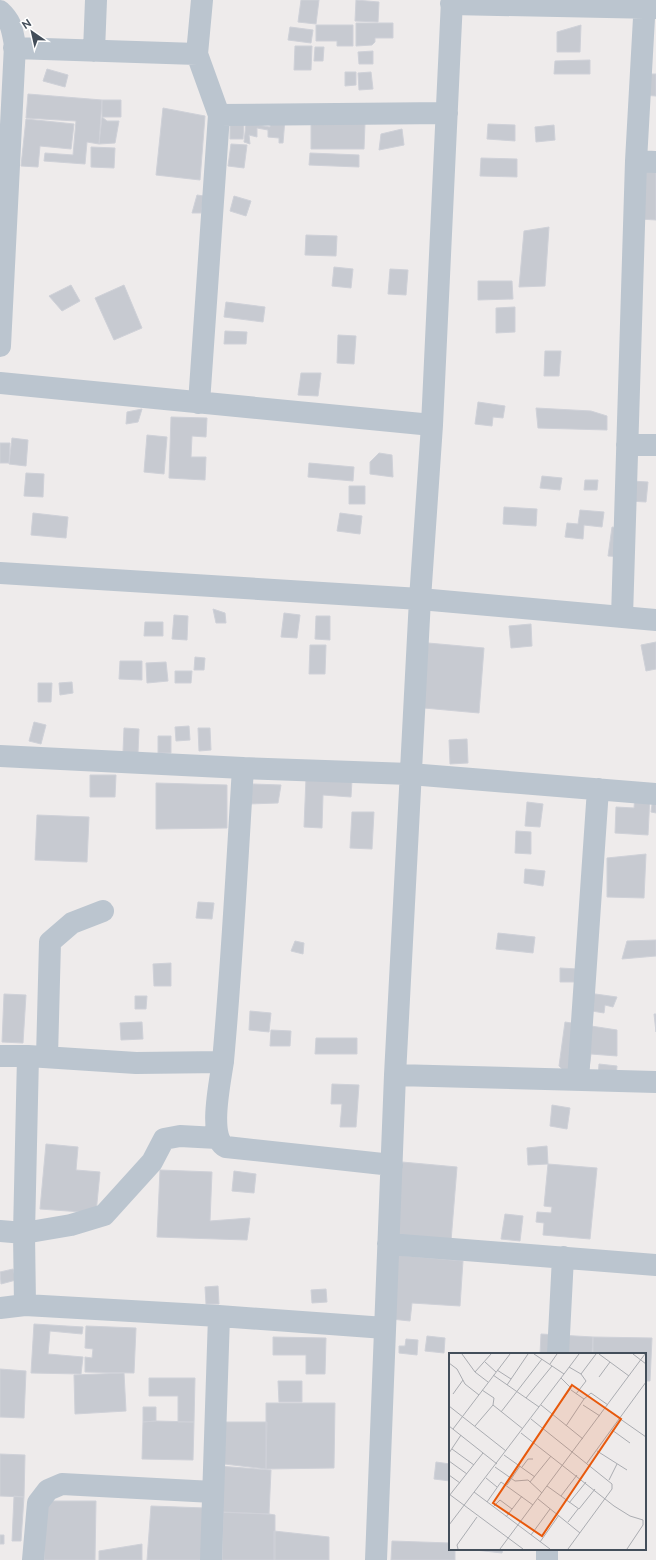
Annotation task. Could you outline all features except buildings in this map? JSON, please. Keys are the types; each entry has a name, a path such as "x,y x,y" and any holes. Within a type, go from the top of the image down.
{"street":[{"path":"94,51 96,0"},
{"path":"199,403 219,114 197,54 202,0"},
{"path":"376,1560 395,1076 410,774 432,425 452,2 649,5 646,161 627,444 622,617"},
{"path":"0,11 8,18 12,27 15,45 0,346"},
{"path":"14,48 197,54"},
{"path":"219,114 447,113"},
{"path":"0,383 432,425"},
{"path":"627,444 656,445"},
{"path":"0,573 420,599 656,620"},
{"path":"0,756 243,768 410,774 656,794"},
{"path":"243,768 230,981 223,1062 216,1118 217,1138 221,1145 226,1147 392,1165"},
{"path":"578,1080 598,789"},
{"path":"25,1305 24,1233 38,1057 50,942 72,923 103,911"},
{"path":"0,1056 136,1063 223,1062"},
{"path":"395,1076 656,1082"},
{"path":"0,1231 24,1233 71,1225 104,1215 152,1162 164,1139 180,1136 217,1138"},
{"path":"388,1244 656,1265"},
{"path":"558,1353 563,1258"},
{"path":"0,1308 25,1305 220,1316 385,1328"},
{"path":"211,1560 220,1316"},
{"path":"33,1560 38,1503 48,1490 62,1484 213,1492"}]}
